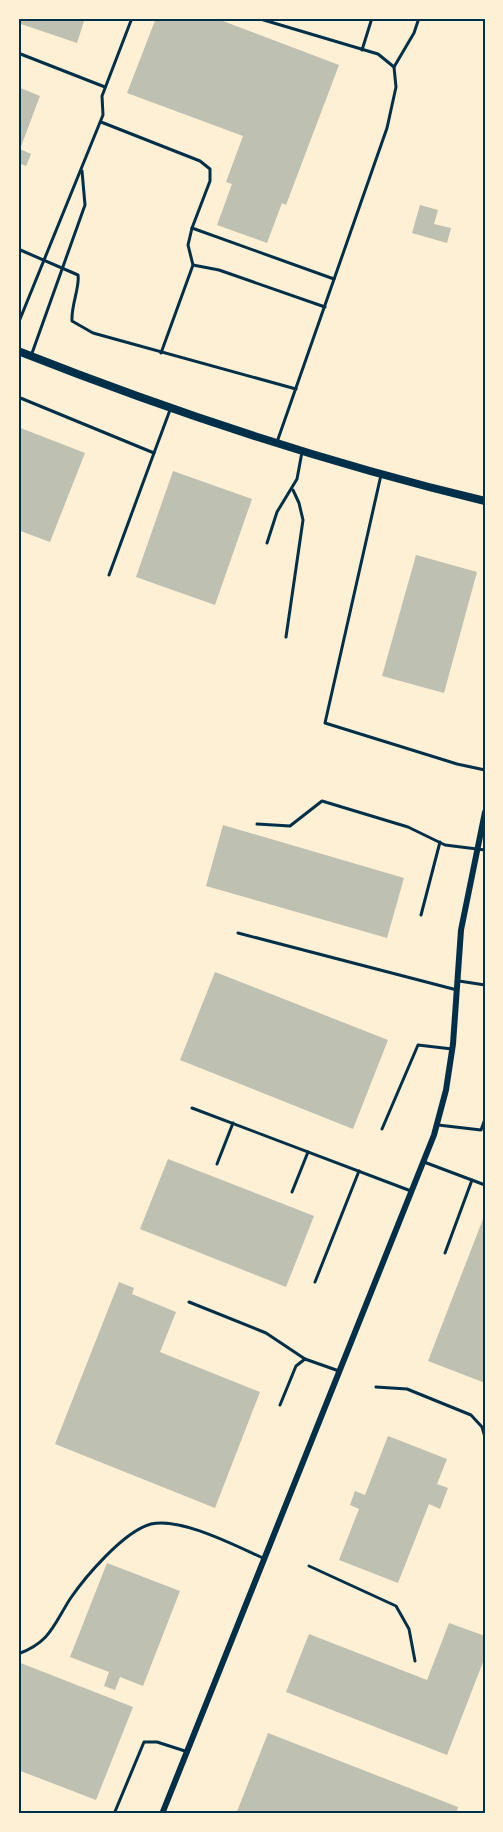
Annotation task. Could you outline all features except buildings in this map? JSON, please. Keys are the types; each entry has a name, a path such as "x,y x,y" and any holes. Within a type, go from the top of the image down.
{"main road":[{"path":"18,351 171,408 277,443 485,501"}],"street":[{"path":"162,1814 437,1125 446,1090 452,1049 461,930 485,812"}],"lane":[{"path":"18,324 103,115 102,96 132,18"},
{"path":"257,18 378,54 394,67"},
{"path":"362,50 372,18"},
{"path":"277,443 387,128 396,87 394,67 414,33 419,18"},
{"path":"18,53 105,87"},
{"path":"100,122 200,161 210,169 210,181 188,245 193,266 161,353"},
{"path":"31,356 85,205 81,169"},
{"path":"192,228 334,279"},
{"path":"18,249 78,275 79,282 72,304 72,321 93,333 296,389"},
{"path":"193,266 219,270 325,307"},
{"path":"18,398 154,453"},
{"path":"109,575 171,408"},
{"path":"267,543 277,512 293,490 303,450"},
{"path":"382,473 325,723 457,764 485,770"},
{"path":"286,637 303,520 300,502 293,490"},
{"path":"257,824 290,826 322,801 408,827 440,842 485,850"},
{"path":"421,915 440,842"},
{"path":"238,933 457,990"},
{"path":"457,981 485,985"},
{"path":"382,1129 418,1045 452,1049"},
{"path":"192,1108 412,1191"},
{"path":"437,1125 481,1130 485,1119"},
{"path":"217,1164 233,1123"},
{"path":"292,1192 308,1152"},
{"path":"424,1162 485,1185"},
{"path":"315,1282 359,1171"},
{"path":"445,1253 472,1180"},
{"path":"189,1302 267,1333 305,1359 340,1372"},
{"path":"280,1405 296,1366 305,1359"},
{"path":"376,1387 408,1389 471,1415 482,1427 485,1437"},
{"path":"18,1654 41,1643 59,1620 82,1581 124,1541 150,1524 187,1528 265,1559"},
{"path":"309,1566 396,1606 409,1629 415,1660"},
{"path":"114,1814 144,1742 157,1742 187,1752"}]}
